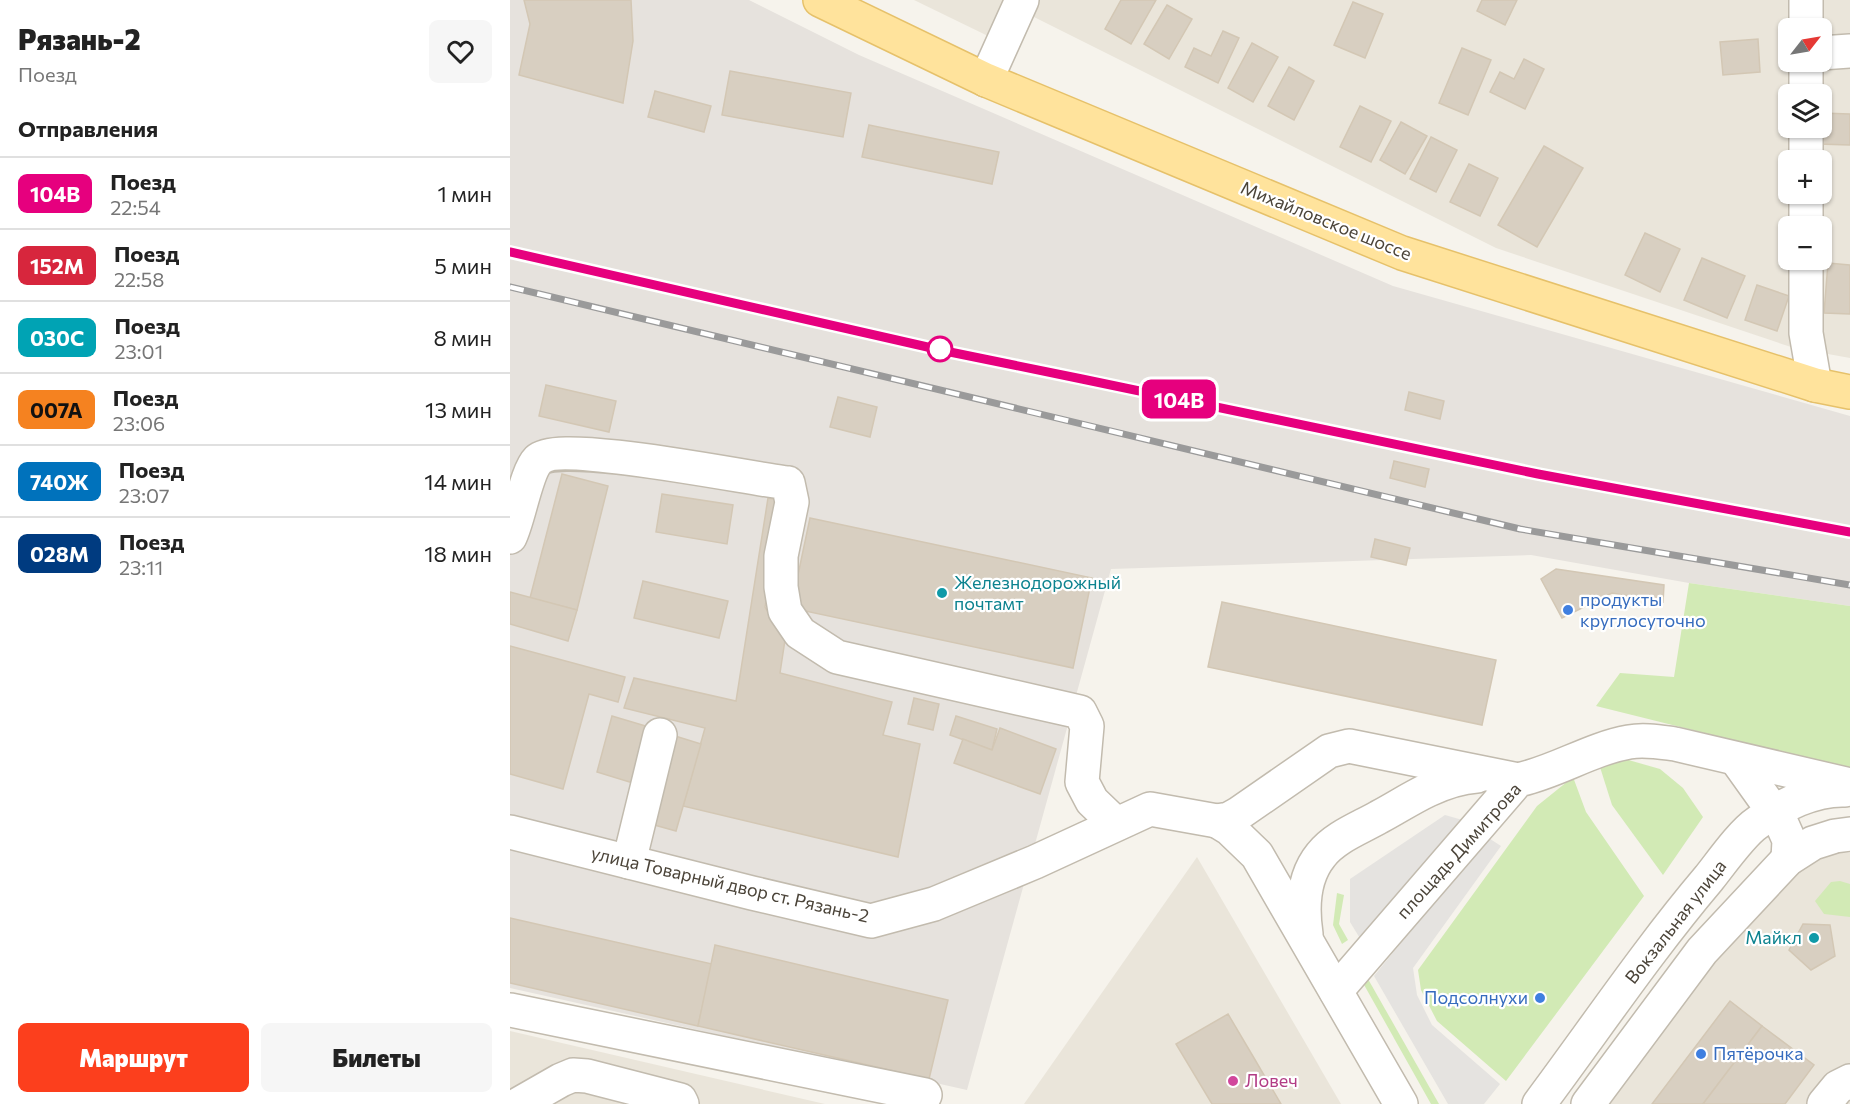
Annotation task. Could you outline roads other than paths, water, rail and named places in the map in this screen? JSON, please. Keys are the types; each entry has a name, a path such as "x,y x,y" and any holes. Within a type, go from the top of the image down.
{"main road":[{"name":"Михайловское шоссе","path":"820,0 986,80 1402,253 1815,385 1850,392"}],"street":[{"path":"986,80 1022,0"},
{"path":"1806,0 1806,18"},
{"path":"1832,52 1850,51"},
{"path":"1806,270 1806,333 1815,385"},
{"path":"510,537 538,460 550,454 576,453 642,460 788,483 792,502 781,556 781,587 785,611 800,633 837,657 1080,712 1088,726 1082,782 1092,801 1116,824"},
{"path":"629,862 660,735"},
{"name":"площадь Димитрова","path":"1336,991 1504,778 1537,776 1607,747 1631,741 1653,741 1675,744 1850,788"},
{"path":"1217,821 1229,819 1238,814 1329,751 1340,747 1349,746 1504,778"},
{"path":"1736,759 1781,822 1789,840 1788,859"},
{"path":"1308,943 1304,917 1305,891 1312,868 1322,854 1338,840 1429,789 1468,777 1504,778"},
{"name":"Вокзальная улица","path":"1539,1104 1671,923 1755,824 1784,806 1811,795 1850,788"},
{"name":"улица Товарный двор ст. Рязань-2","path":"510,832 752,894 871,921 934,903 1035,862 1150,809 1217,821"},
{"path":"1217,821 1238,835 1257,855 1401,1104"},
{"path":"1588,1104 1702,951 1788,859 1813,843 1850,834"},
{"path":"510,1010 925,1095"},
{"path":"519,1104 573,1075 587,1076 685,1103"},
{"path":"1824,1104 1838,1086 1850,1081"}],"railway":[{"path":"510,252 945,351 1538,474 1850,532"},
{"path":"510,287 1520,529 1850,585"}],"train":[{"name":"104В","path":"510,252 945,351 1538,474 1850,532"}],"place":[{"name":"Железнодорожный почтамт","path":"942,593"},
{"name":"продукты круглосуточно","path":"1568,610"},
{"name":"Майкл","path":"1814,938"},
{"name":"Подсолнухи","path":"1540,998"},
{"name":"Пятёрочка","path":"1701,1054"},
{"name":"Ловеч","path":"1233,1081"}]}
